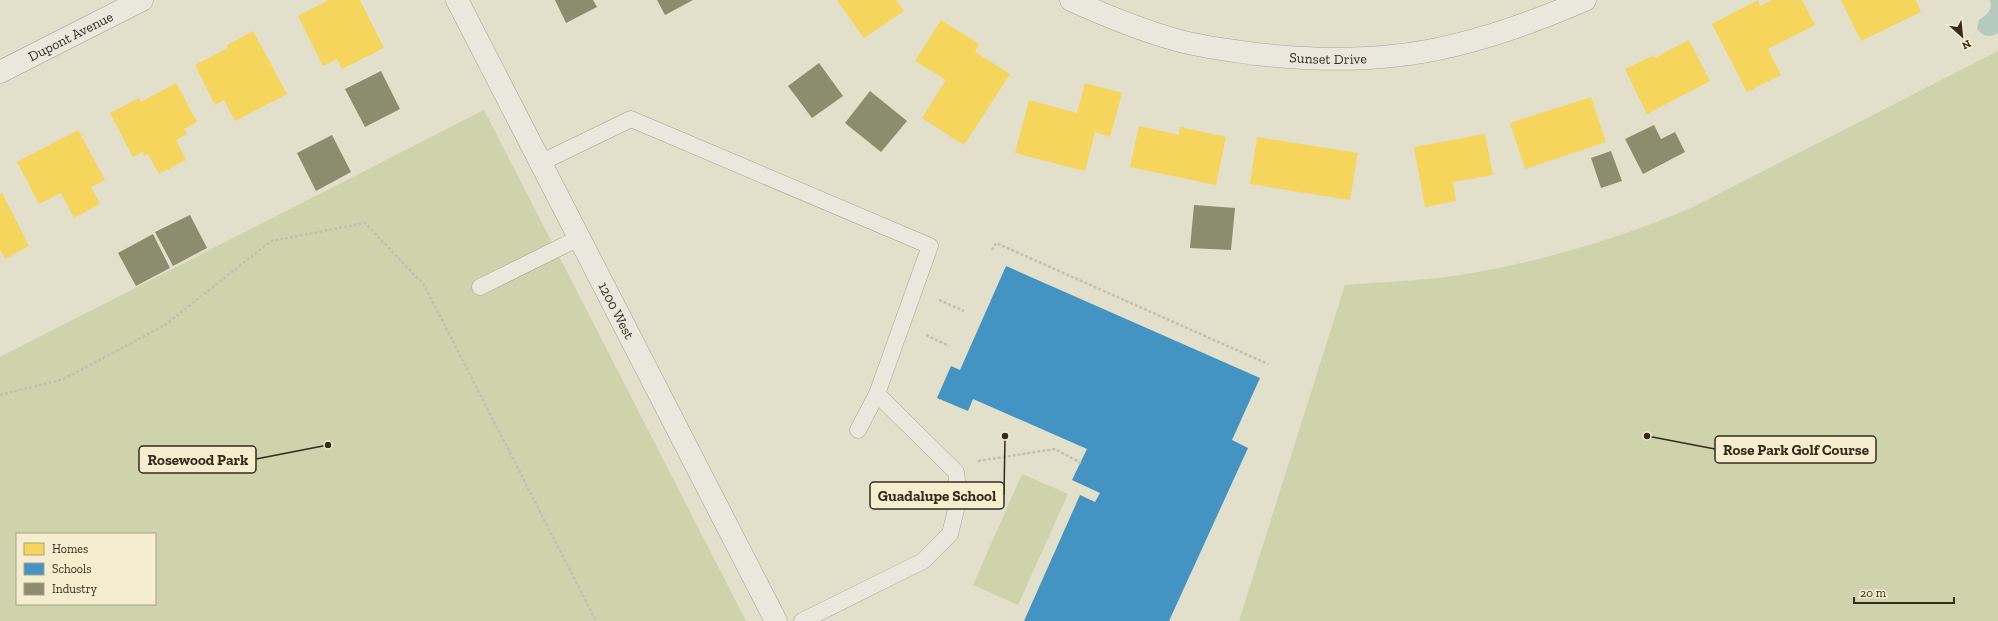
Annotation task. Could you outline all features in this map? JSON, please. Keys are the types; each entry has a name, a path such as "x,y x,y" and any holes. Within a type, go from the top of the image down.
{"street":[{"name":"Dupont Avenue","path":"0,72 142,0"},
{"name":"1200 West","path":"457,0 776,621"},
{"name":"Sunset Drive","path":"1071,0 1114,19 1174,39 1229,50 1282,57 1334,59 1392,56 1442,47 1496,34 1547,17 1585,0"}],"lane":[{"path":"540,163 631,119 930,246 877,394 858,430"},
{"path":"480,287 579,238"},
{"path":"802,621 923,561 950,534 959,498 956,472 877,394"}],"path":[{"path":"0,395 64,379 165,325 271,242 365,224 424,285 596,621"},
{"path":"992,250 996,243 1268,364"},
{"path":"976,461 1055,449 1081,463"}],"green space":[{"path":"1998,51 1998,621 1239,621 1345,285 1440,278 1485,271 1576,249 1635,230 1693,207"},
{"path":"484,110 746,621 0,621 0,357"},
{"path":"1022,474 1068,494 1018,605 973,585"}],"shaded area":[{"path":"1990,0 1998,0 1998,33 1992,36 1987,36 1982,34 1977,29 1979,20 1990,10"}],"building: Homes":[{"path":"329,0 360,0 384,48 342,69 337,59 323,66 298,16"},
{"path":"837,0 896,0 904,11 864,38"},
{"path":"1758,0 1760,6 1772,0 1802,0 1815,25 1768,49 1781,75 1747,92 1712,24"},
{"path":"1841,0 1916,0 1921,12 1861,41"},
{"path":"941,20 979,44 975,52 1010,74 964,145 922,118 946,80 915,61"},
{"path":"253,31 287,94 235,121 224,100 215,105 195,65 228,48 227,45"},
{"path":"1689,40 1710,81 1647,114 1625,69 1654,55 1655,58"},
{"path":"176,83 197,122 184,129 187,134 176,140 186,160 159,174 148,154 144,156 142,152 133,157 110,113 139,98 141,102"},
{"path":"1085,83 1122,93 1110,137 1095,132 1085,171 1015,153 1029,100 1077,113"},
{"path":"1591,97 1606,142 1525,169 1510,123"},
{"path":"1139,126 1179,135 1180,127 1226,137 1216,185 1130,167"},
{"path":"78,130 105,180 91,187 100,204 74,218 61,193 39,204 17,162"},
{"path":"1485,134 1493,175 1453,182 1456,201 1425,207 1414,147"},
{"path":"1257,137 1358,153 1350,200 1250,184"},
{"path":"2,193 29,246 5,259 0,249 0,194"}],"building: Schools":[{"path":"1006,266 1260,378 1232,440 1248,448 1169,621 1024,621 1080,495 1095,502 1100,493 1072,480 1087,449 973,399 968,411 937,398 951,366 960,370"}],"building: Industry":[{"path":"555,0 593,0 597,7 566,23"},
{"path":"657,0 693,0 665,15"},
{"path":"819,63 843,96 812,118 788,86"},
{"path":"381,71 400,109 365,127 345,89"},
{"path":"870,91 907,121 881,152 845,123"},
{"path":"1654,125 1661,139 1675,132 1685,152 1643,174 1625,139"},
{"path":"332,135 351,172 316,191 297,153"},
{"path":"1611,151 1622,181 1601,188 1591,158"},
{"path":"1194,205 1235,208 1231,250 1190,248"},
{"path":"190,215 207,248 173,266 155,232"},
{"path":"153,234 170,268 136,286 118,253"}],"place":[{"name":"Guadalupe School","path":"1005,436"},
{"name":"Rose Park Golf Course","path":"1647,436"},
{"name":"Rosewood Park","path":"328,445"}]}
